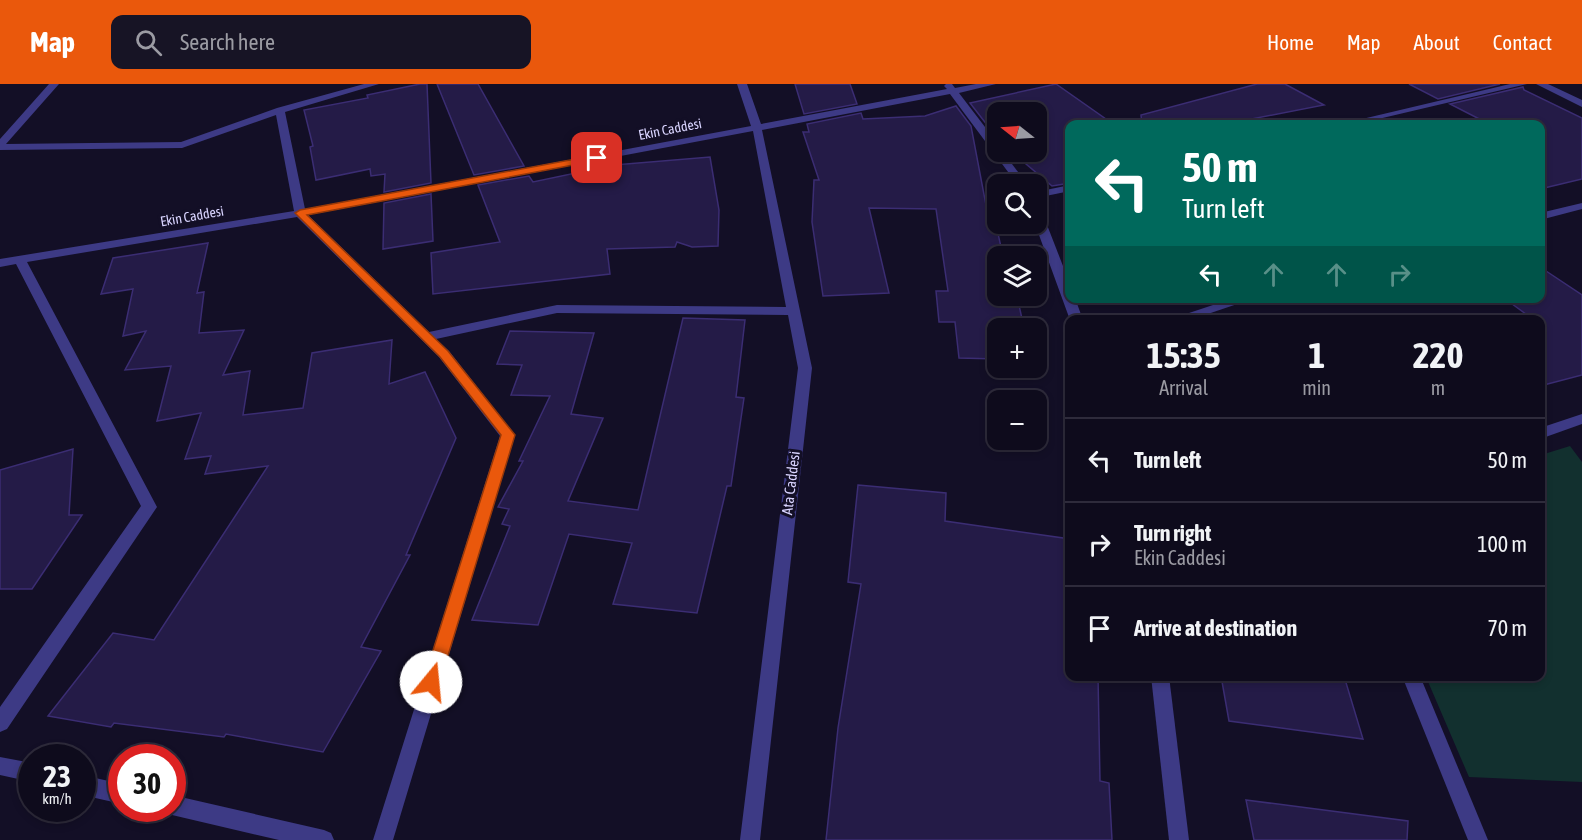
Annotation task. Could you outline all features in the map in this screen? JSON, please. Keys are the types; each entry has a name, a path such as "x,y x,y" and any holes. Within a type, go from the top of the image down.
{"street":[{"path":"0,146 54,84"},
{"path":"0,146 182,145 345,87 374,84"},
{"name":"Ata Caddesi","path":"742,84 757,129 805,368 750,840"},
{"name":"Ekin Caddesi","path":"0,263 300,213 757,129 950,87 991,84"},
{"path":"1364,120 1522,84"},
{"path":"1541,84 1582,104"},
{"path":"950,87 1015,174"},
{"path":"280,110 300,213 444,354 508,435 383,840"},
{"path":"1047,193 1065,189"},
{"path":"1545,217 1582,206"},
{"path":"1044,234 1065,288"},
{"path":"0,723 148,507 20,260"},
{"path":"1191,315 1232,303"},
{"path":"426,337 557,309 793,311"},
{"path":"1545,432 1582,419"},
{"path":"1161,681 1179,840"},
{"path":"1413,681 1478,840"},
{"path":"0,766 18,770"},
{"path":"186,808 324,840"}],"green space":[{"path":"1570,446 1582,462 1582,782 1469,777 1428,681 1545,681 1545,454"}],"building":[{"path":"427,84 431,183 384,192 385,174 371,176 370,169 316,180 310,147 313,146 304,110 368,98 367,95"},
{"path":"437,84 478,84 524,166 474,175"},
{"path":"795,84 850,84 857,104 804,114"},
{"path":"1056,84 1107,120 1065,120 1065,184 1052,186 1047,182 1047,174 1038,174 1024,162 1047,162 1047,102 987,102 987,125 970,103"},
{"path":"1257,84 1285,84 1324,105 1247,120 1142,120 1141,115"},
{"path":"1409,84 1500,84 1438,99"},
{"path":"1523,87 1524,90 1582,118 1582,179 1545,188 1545,120 1481,120 1450,104"},
{"path":"956,106 971,126 987,210 987,234 998,234 1001,246 987,246 987,306 1019,306 1022,318 987,318 987,359 959,358 955,322 939,322 936,291 948,291 936,209 869,208 889,293 823,296 812,222 814,180 819,180 803,132 809,132 807,124 861,113 863,119 925,116"},
{"path":"710,157 719,210 718,246 692,247 677,242 675,247 607,249 610,274 433,294 431,253 500,242 478,185 529,176 533,182 614,165"},
{"path":"431,194 433,241 383,249 384,203"},
{"path":"208,243 197,293 204,292 199,333 244,330 223,375 250,371 243,415 303,408 312,353 392,340 389,384 425,372 456,438 406,555 410,555 361,647 381,651 323,752 226,734 224,737 114,723 111,727 48,716 113,633 154,640 268,466 205,474 211,456 185,459 201,413 157,421 171,366 125,370 146,331 123,336 133,289 101,294 113,258"},
{"path":"1545,270 1582,295 1582,375 1545,385 1545,315 1527,315 1511,303 1545,303"},
{"path":"683,318 745,320 736,397 744,398 731,486 727,486 697,613 613,604 632,543 569,534 538,625 472,620 510,526 502,524 509,509 498,507 523,461 519,461 550,396 511,395 522,365 497,364 510,331 594,333 571,414 603,418 568,501 638,510"},
{"path":"73,449 69,515 82,515 32,589 0,589 0,470"},
{"path":"858,485 946,493 945,521 1065,538 1065,681 1098,681 1100,781 1109,783 1112,840 826,840 838,728 861,584 848,582"},
{"path":"1222,681 1346,681 1363,739 1229,721"},
{"path":"1246,800 1408,821 1407,840 1254,840"}],"route":[{"path":"431,682 508,435 444,354 300,213 597,158"}]}
